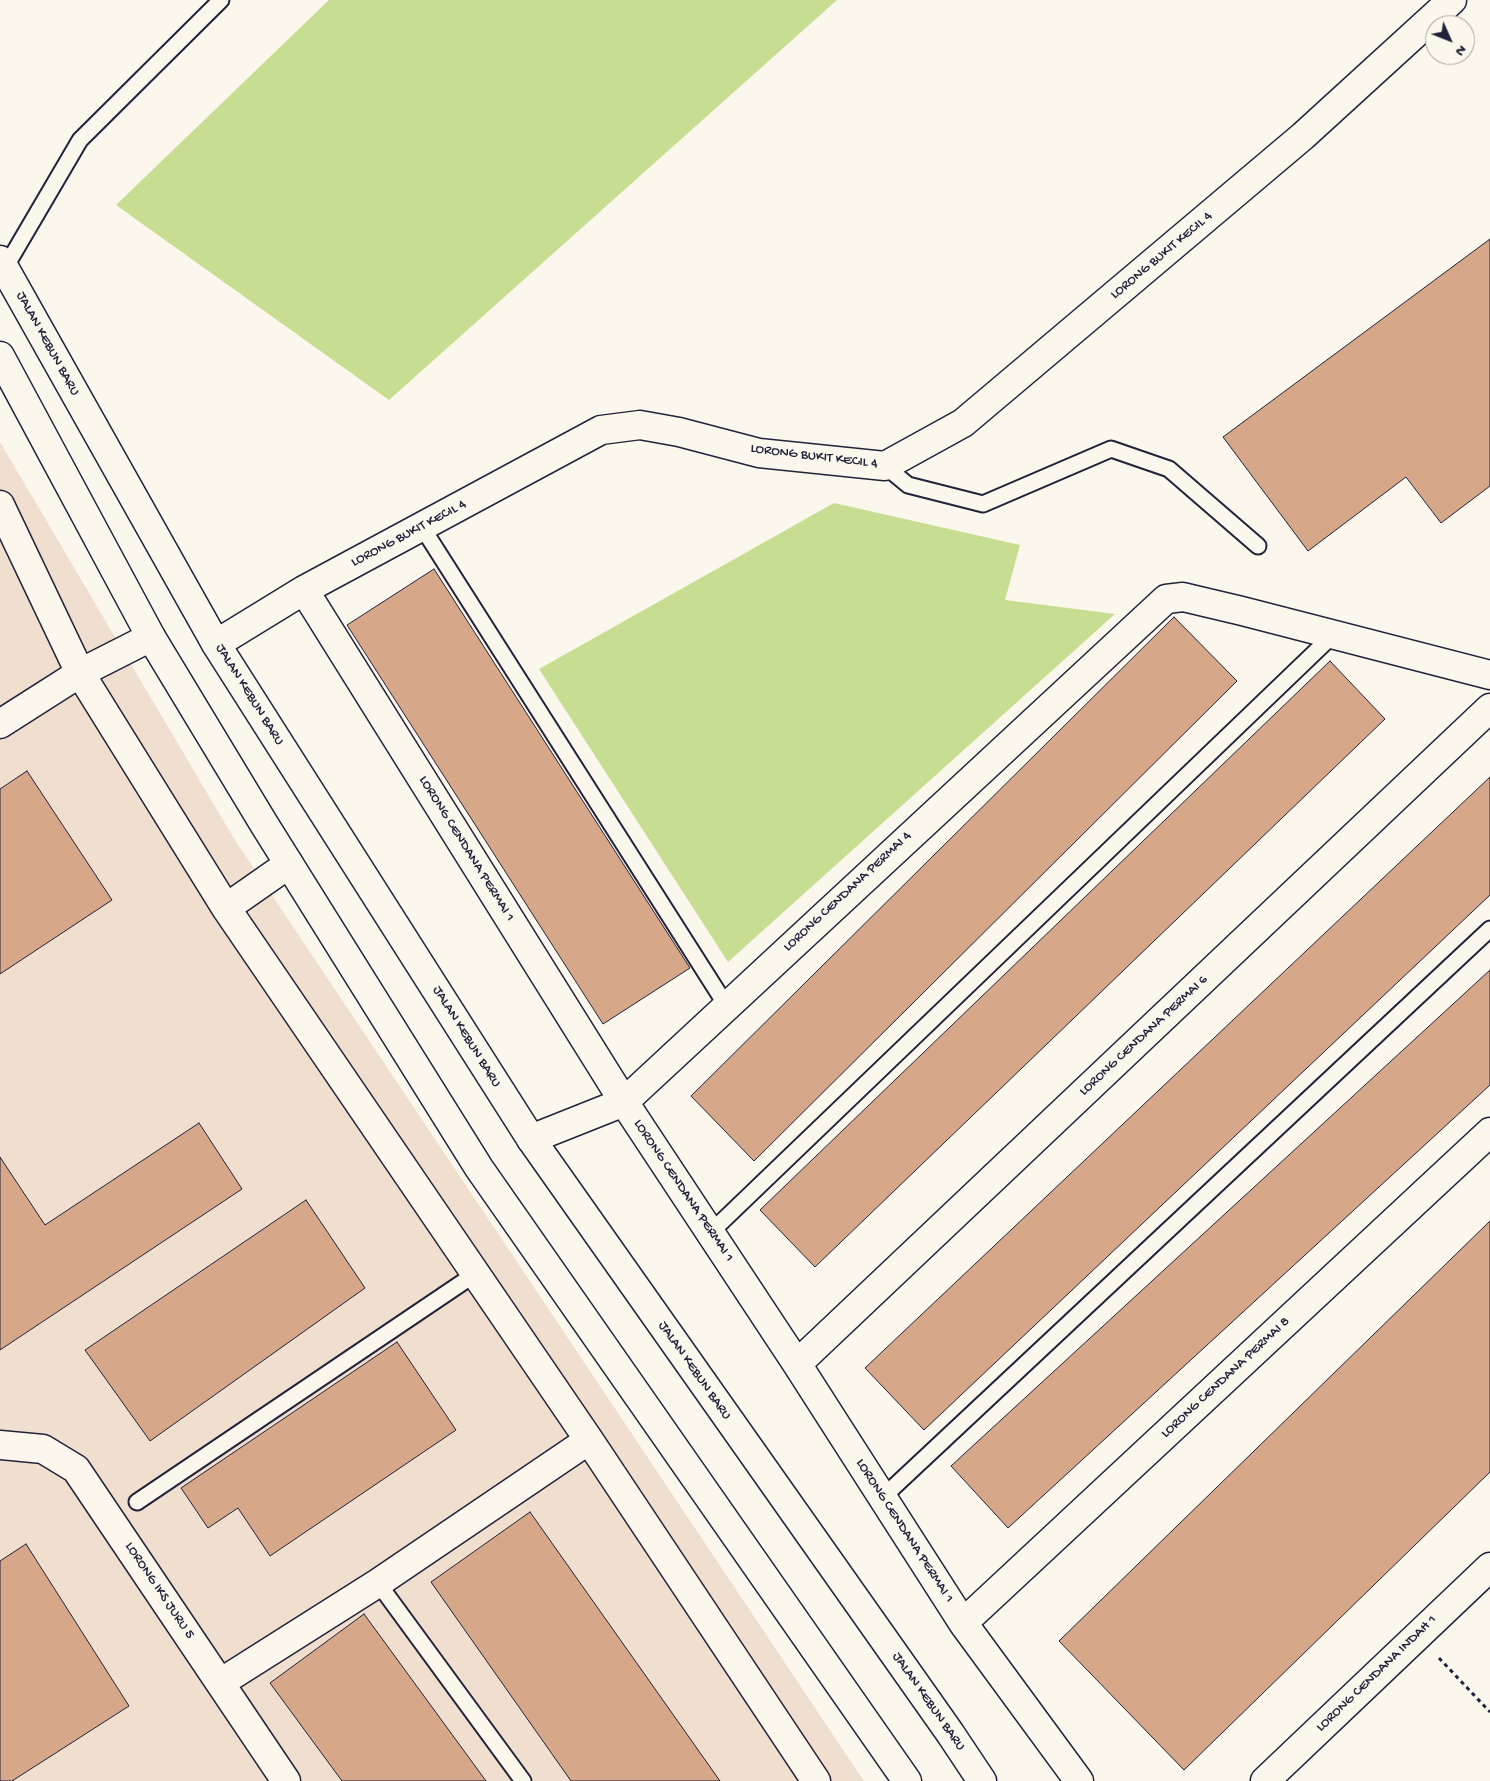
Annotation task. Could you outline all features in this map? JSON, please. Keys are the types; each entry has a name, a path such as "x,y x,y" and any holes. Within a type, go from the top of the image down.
{"street":[{"name":"LORONG BUKIT KECIL 4","path":"216,644 304,590 602,430 640,425 679,432 759,453 885,466 963,423 1304,136 1452,0"},
{"name":"JALAN KEBUN BARU","path":"2,264 216,644 530,1139 950,1732 982,1781"},
{"path":"0,356 151,637 289,864 479,1168 907,1781"},
{"path":"0,505 80,673 226,908 590,1440 816,1781"},
{"name":"LORONG CENDANA PERMAI 1","path":"304,590 624,1102 797,1364 963,1623 1079,1781"},
{"name":"LORONG CENDANA PERMAI 4","path":"530,1139 624,1102 726,1005 1166,599 1182,597 1490,675"},
{"path":"0,724 80,673 151,637"},
{"name":"LORONG CENDANA PERMAI 6","path":"797,1364 1490,708"},
{"path":"226,908 289,864"},
{"name":"LORONG CENDANA PERMAI 8","path":"963,1623 1490,1132"},
{"path":"220,1683 378,1583 590,1440"},
{"name":"LORONG IKS JURU 5","path":"0,1445 43,1450 76,1469 286,1781"},
{"name":"LORONG CENDANA INDAH 1","path":"1265,1781 1490,1567"}],"lane":[{"path":"2,264 80,140 221,0"},
{"path":"885,466 908,485 983,504 1111,449 1169,469 1258,546"},
{"path":"422,527 726,1005"},
{"path":"710,1233 1334,634"},
{"path":"883,1497 1490,929"},
{"path":"137,1502 475,1274"},
{"path":"378,1583 523,1781"}],"path":[{"path":"1418,1635 1490,1712"}],"shaded area":[{"path":"0,442 233,837 864,1781 0,1781"}],"green space":[{"path":"329,0 837,0 389,400 116,205"},
{"path":"834,503 1020,545 1005,600 1115,614 728,962 539,669"}],"building":[{"path":"1490,239 1490,486 1441,523 1406,477 1308,551 1223,437"},
{"path":"434,569 690,968 603,1024 347,625"},
{"path":"1174,617 1237,681 754,1161 691,1096"},
{"path":"1330,661 1385,719 815,1267 760,1210"},
{"path":"27,771 112,900 0,974 0,789"},
{"path":"1490,777 1490,895 924,1430 865,1368"},
{"path":"1490,970 1490,1085 1008,1528 951,1466"},
{"path":"199,1123 242,1189 0,1350 0,1157 45,1225"},
{"path":"306,1200 365,1288 150,1441 85,1350"},
{"path":"1490,1221 1490,1472 1184,1770 1059,1641"},
{"path":"397,1342 456,1430 270,1556 238,1508 208,1528 181,1488"},
{"path":"530,1512 720,1781 571,1781 431,1582"},
{"path":"26,1544 129,1706 12,1781 0,1781 0,1561"},
{"path":"364,1614 486,1781 342,1781 270,1683"}]}
